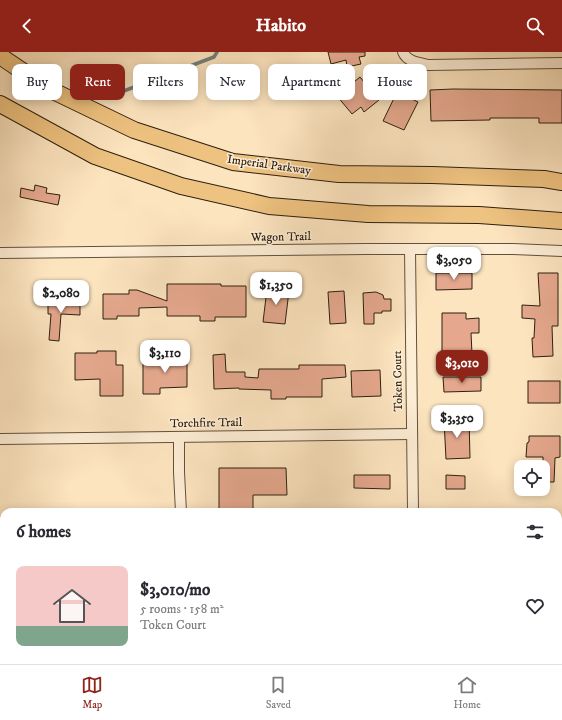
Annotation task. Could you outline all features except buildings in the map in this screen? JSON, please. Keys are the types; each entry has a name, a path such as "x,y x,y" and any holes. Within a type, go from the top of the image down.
{"main road":[{"name":"Imperial Parkway","path":"0,56 49,89 134,130 233,162 338,174 432,175 544,179 562,182"},
{"path":"0,104 95,156 181,186 269,206 368,214 478,215 562,221"}],"street":[{"path":"404,54 416,63 429,64 562,63"},
{"name":"Wagon Trail","path":"0,253 366,249 513,249 562,251"},
{"name":"Token Court","path":"410,249 412,508"},
{"name":"Torchfire Trail","path":"0,439 412,434"},
{"path":"179,437 181,508"}],"waterway":[{"path":"125,90 214,57 217,52"}]}
